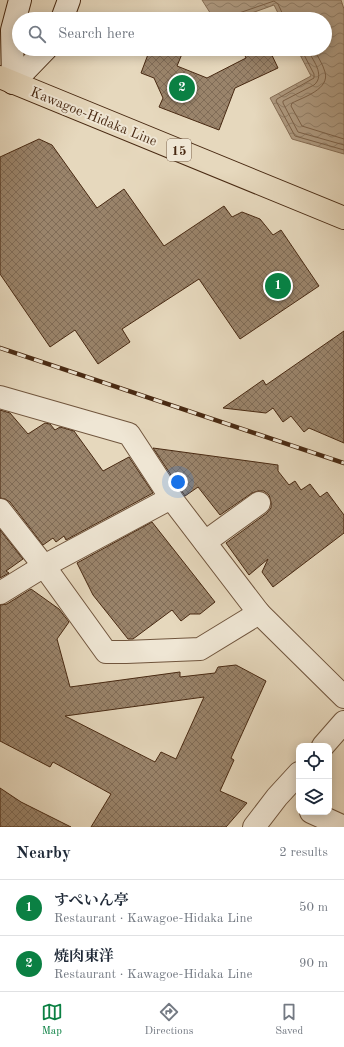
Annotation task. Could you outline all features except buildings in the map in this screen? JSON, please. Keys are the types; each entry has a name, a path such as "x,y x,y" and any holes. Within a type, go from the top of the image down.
{"main road":[{"name":"Kawagoe-Hidaka Line","path":"7,80 344,218"}],"street":[{"path":"17,12 20,0"},
{"path":"65,12 69,0"},
{"path":"7,80 12,30"},
{"path":"7,80 37,56"},
{"path":"0,397 129,434 171,498 259,613 344,697"},
{"path":"0,593 44,566 171,498"},
{"path":"205,542 259,503"},
{"path":"0,510 44,566 106,652 200,649 259,613"},
{"path":"326,743 344,722"},
{"path":"254,827 296,775"},
{"path":"277,797 296,806"},
{"path":"318,815 344,827"}],"water":[{"path":"202,0 341,0 344,9 344,154 292,139 270,98 311,76 301,56 332,56 332,12 278,12 274,5 254,12 210,12"}],"railway":[{"path":"0,348 344,463"}],"place":[{"name":"焼肉東洋","path":"182,88"},
{"name":"すぺいん亭","path":"278,286"}]}
